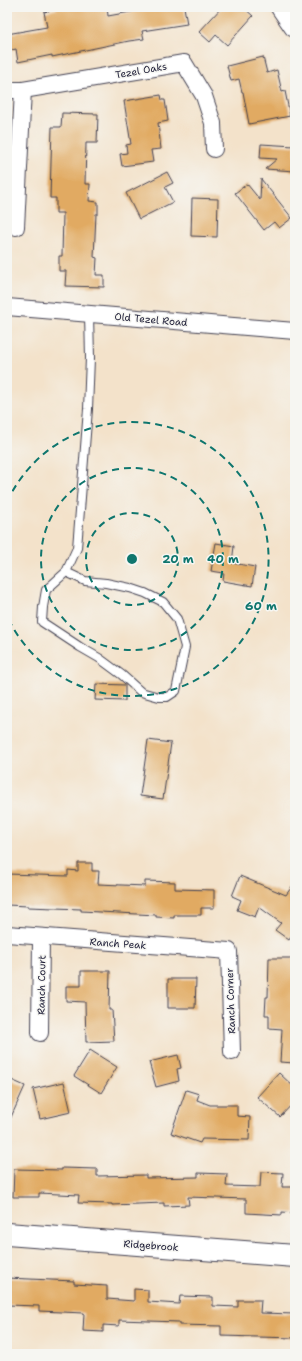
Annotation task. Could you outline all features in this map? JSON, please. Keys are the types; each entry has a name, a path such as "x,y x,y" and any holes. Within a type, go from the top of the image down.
{"street":[{"path":"282,7 295,26"},
{"name":"Tezel Oaks","path":"7,90 23,90 184,63 204,96 213,123 214,148"},
{"path":"16,227 23,90"},
{"name":"Old Tezel Road","path":"7,307 295,331"},
{"name":"Ranch Peak","path":"7,934 229,951"},
{"name":"Ranch Court","path":"40,1033 41,937"},
{"name":"Ranch Corner","path":"229,951 232,1052"},
{"name":"Ridgebrook","path":"7,1234 295,1256"}],"lane":[{"path":"66,572 85,581 106,583 130,588 146,593 163,602 177,619 185,647 176,691 167,697 159,697 141,692 122,675 99,658 42,622 46,590 66,572 77,548 88,409 90,358 89,314"}],"building":[{"path":"56,7 107,7 108,16 158,7 184,7 187,24 142,31 144,39 18,62 16,49 7,51 7,34 47,27 44,12 57,9"},
{"path":"222,7 243,7 253,16 227,45 216,35 210,42 199,32"},
{"path":"263,57 267,73 277,70 282,92 285,91 290,116 249,124 239,79 231,81 227,66"},
{"path":"161,95 162,100 165,100 168,121 158,123 161,149 151,150 153,162 122,166 120,154 127,153 126,145 131,144 124,101"},
{"path":"62,113 98,114 97,143 86,143 85,184 90,184 89,201 98,202 94,257 97,258 96,275 104,275 104,287 65,286 66,271 59,271 59,256 62,256 63,213 56,213 56,198 50,198 52,127 61,127"},
{"path":"261,144 295,145 295,171 265,169 277,159 260,158"},
{"path":"167,172 173,183 165,187 173,202 139,219 126,193"},
{"path":"261,179 292,218 279,228 274,222 264,230 235,193 247,184 260,200"},
{"path":"192,198 218,199 217,237 191,236"},
{"path":"216,543 234,546 232,563 255,567 252,586 223,581 224,573 211,571"},
{"path":"96,684 125,685 125,701 95,700"},
{"path":"148,740 171,743 163,799 140,796"},
{"path":"78,863 92,863 92,871 99,871 98,884 145,886 145,881 175,882 175,889 214,890 214,908 201,908 201,915 174,915 174,918 156,917 156,915 81,911 81,909 7,905 7,874 68,876 68,870 78,871"},
{"path":"240,876 286,895 295,882 295,931 289,940 275,930 281,923 259,907 255,917 237,910 241,900 232,896"},
{"path":"269,958 295,958 295,1063 280,1062 282,1029 269,1028 269,1015 265,1015 266,997 268,997"},
{"path":"81,971 110,971 109,1010 112,1010 114,1041 86,1042 85,1002 66,1001 66,986 81,986"},
{"path":"168,979 196,979 195,1008 168,1008"},
{"path":"90,1050 117,1067 101,1093 74,1076"},
{"path":"178,1055 181,1068 177,1069 179,1081 156,1087 149,1062"},
{"path":"279,1073 295,1088 295,1101 280,1117 257,1097"},
{"path":"7,1078 25,1086 7,1126"},
{"path":"64,1082 71,1112 40,1119 33,1089"},
{"path":"186,1090 199,1094 197,1100 210,1105 237,1105 237,1116 250,1117 249,1140 202,1139 200,1143 171,1133"},
{"path":"62,1168 97,1169 97,1176 146,1175 146,1178 198,1177 198,1173 227,1174 226,1186 260,1187 261,1172 283,1173 282,1187 295,1187 295,1213 282,1212 282,1215 246,1213 246,1199 188,1197 189,1205 164,1206 164,1203 112,1205 78,1203 79,1195 39,1193 39,1197 13,1197 14,1169 62,1170"},
{"path":"7,1278 74,1281 74,1284 107,1286 107,1299 134,1301 134,1289 148,1290 148,1302 179,1304 180,1296 213,1297 213,1306 238,1307 238,1300 261,1300 260,1313 295,1314 295,1338 221,1336 221,1326 179,1325 179,1322 119,1320 119,1326 103,1325 103,1332 83,1331 84,1313 39,1311 39,1306 7,1305"}]}
